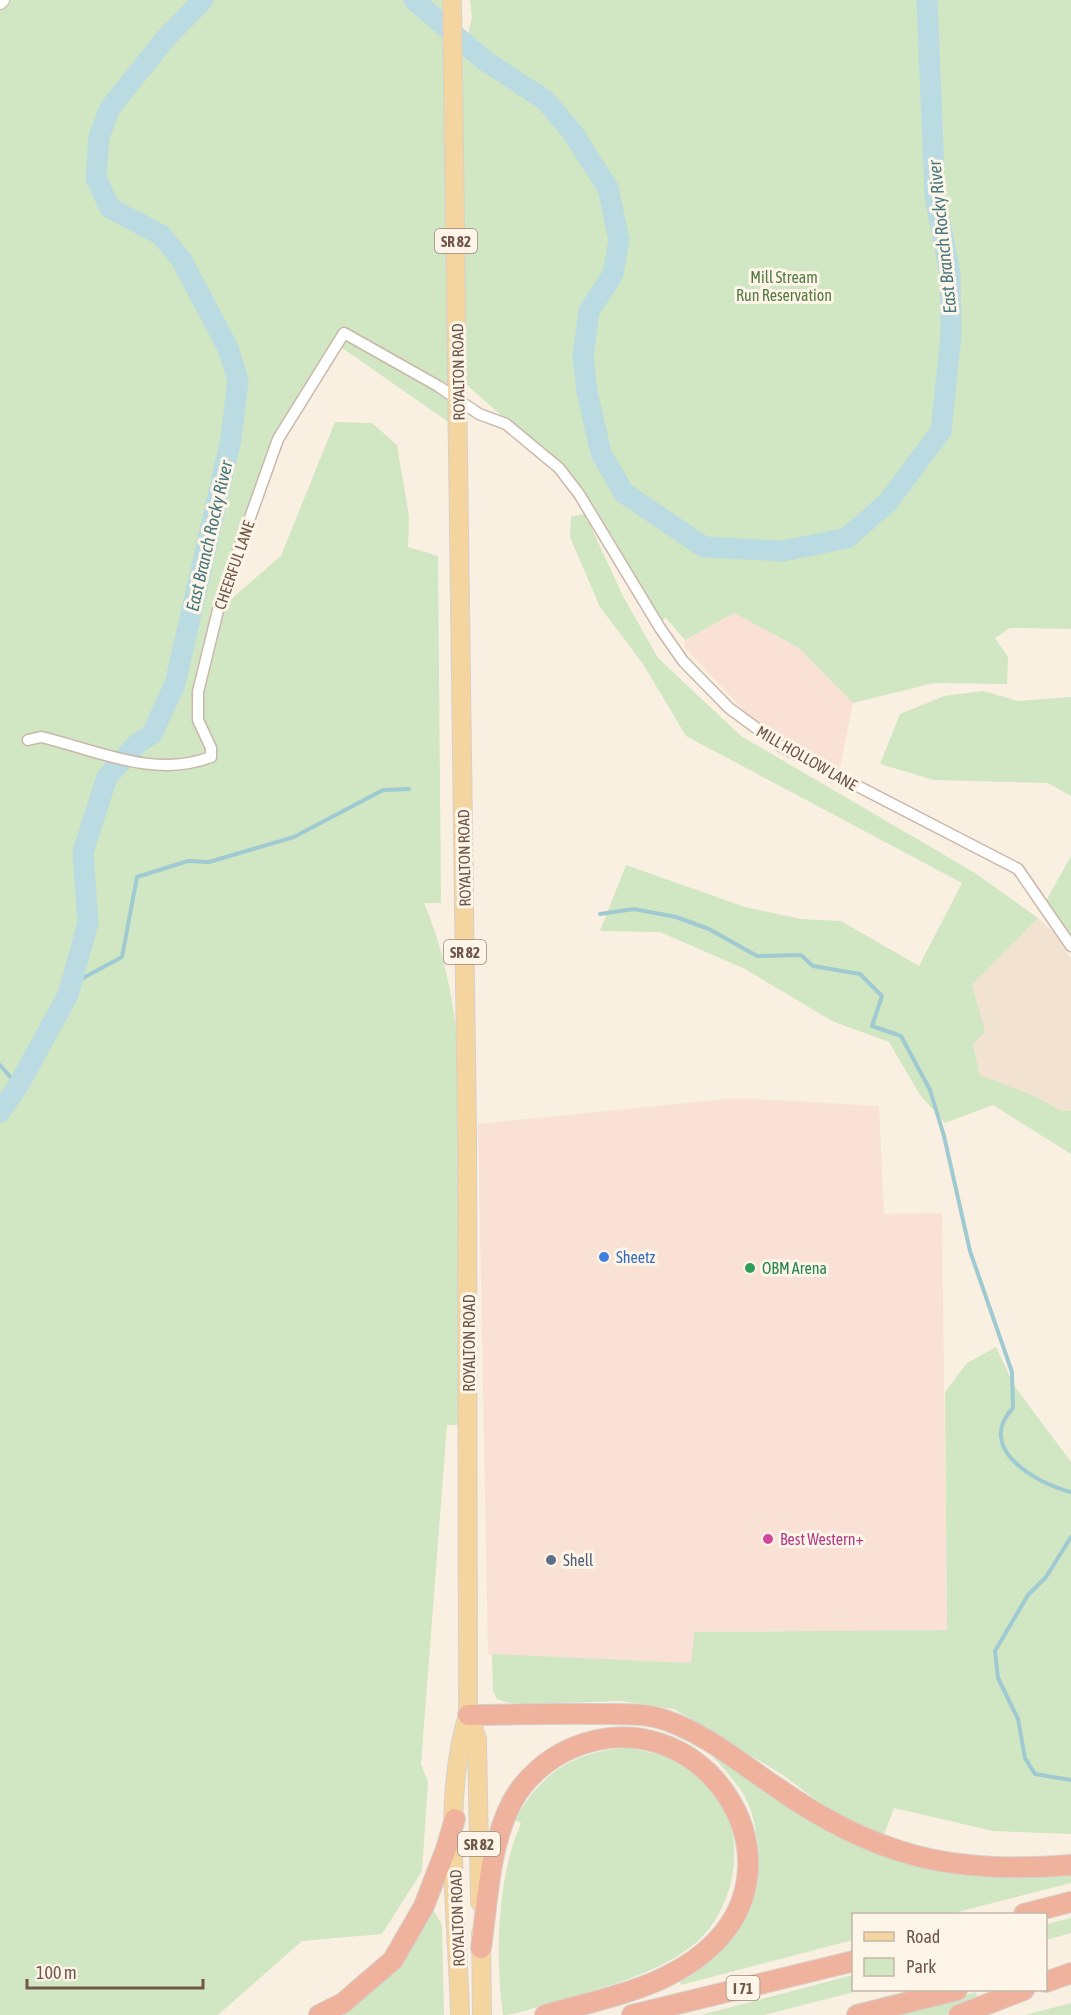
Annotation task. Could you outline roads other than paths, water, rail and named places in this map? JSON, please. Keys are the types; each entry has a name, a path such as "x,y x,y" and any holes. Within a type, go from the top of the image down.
{"highway":[{"path":"468,1715 631,1714 666,1720 719,1745 775,1787 837,1826 877,1844 938,1863 969,1867 1002,1869 1071,1865"},
{"path":"481,1948 492,1864 499,1835 513,1801 526,1781 544,1764 582,1744 600,1739 630,1738 661,1743 678,1750 692,1758 713,1777 723,1788 737,1815 746,1850 747,1866 742,1892 727,1926 710,1947 670,1976 635,1989 545,2015"},
{"path":"319,2015 343,2003 393,1960 424,1906 455,1819"},
{"path":"1028,1913 1071,1902"},
{"path":"1047,1967 1071,1960"},
{"name":"I 71","path":"632,2015 852,1961"},
{"path":"1047,1982 1071,1973"},
{"path":"857,2015 949,1991"},
{"path":"959,2015 1019,1991"}],"main road":[{"name":"ROYALTON ROAD","path":"452,0 469,1278 468,1715 459,1745 455,1819 460,2015"},
{"name":"ROYALTON ROAD","path":"468,1715 477,1739 482,2015"}],"street":[{"name":"CHEERFUL LANE","path":"28,740 41,736 133,763 158,766 211,757 211,748 198,720 198,692 220,602 278,439 344,333 458,399"},
{"name":"MILL HOLLOW LANE","path":"458,399 479,414 506,424 559,468 579,495 660,628 683,661 729,708 782,747 1018,869 1071,946"}],"waterway":[{"name":"East Branch Rocky River","path":"0,1112 18,1086 68,995 88,923 83,852 107,777 137,744 152,734 175,684 231,439 238,380 228,348 181,259 161,235 110,208 96,178 99,137 110,108 166,38 203,0"},
{"name":"East Branch Rocky River","path":"414,0 484,60 545,100 573,133 608,188 619,240 613,274 589,311 583,356 587,392 601,453 624,493 704,547 783,551 847,538 888,502 941,431 951,335 950,274 935,196 927,0"},
{"path":"70,985 122,957 137,877 188,861 209,862 294,837 383,790 409,789"},
{"path":"600,914 634,909 676,917 709,929 757,956 801,955 813,966 860,974 882,996 872,1026 901,1036 930,1090 944,1136 970,1251 1012,1372 1013,1408 1003,1423 1001,1437 1005,1450 1014,1462 1041,1481 1071,1492"},
{"path":"0,1065 18,1086"},
{"path":"1071,1537 1046,1577 1028,1595 995,1651 998,1678 1018,1719 1025,1758 1035,1774 1071,1780"}],"place":[{"name":"Sheetz","path":"604,1257"},
{"name":"OBM Arena","path":"750,1268"},
{"name":"Best Western+","path":"768,1539"},
{"name":"Shell","path":"551,1560"}],"park label":[{"name":"Mill Stream Run Reservation","path":"784,286"}]}
